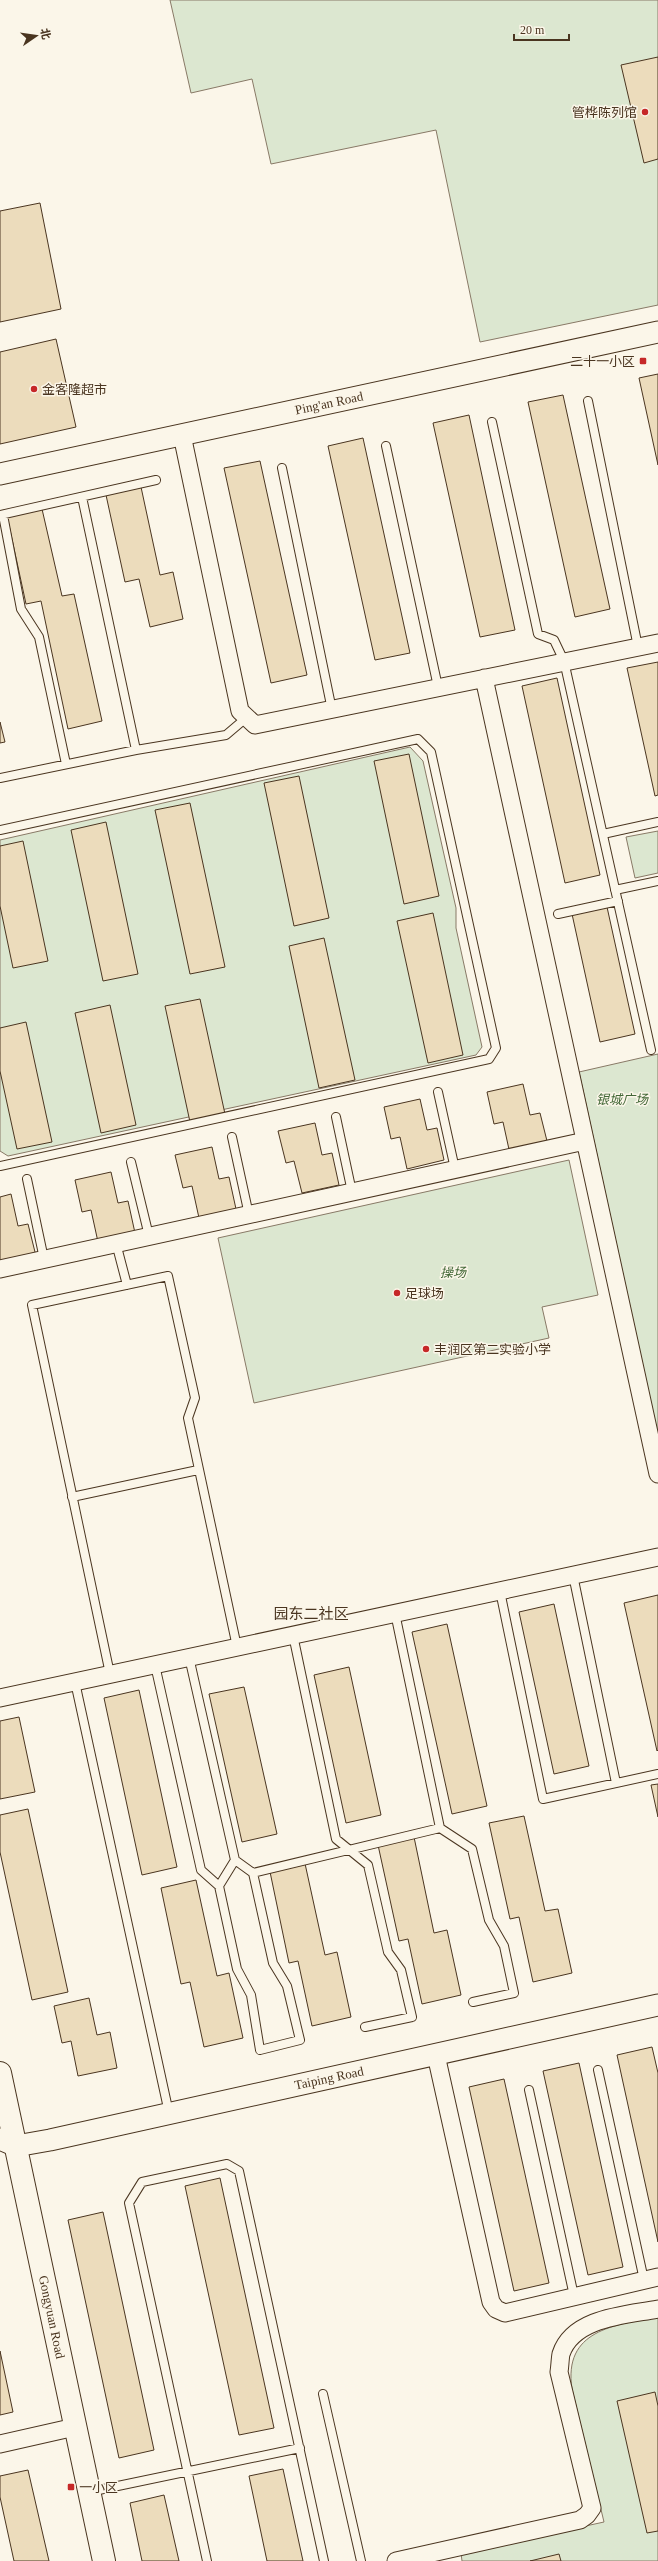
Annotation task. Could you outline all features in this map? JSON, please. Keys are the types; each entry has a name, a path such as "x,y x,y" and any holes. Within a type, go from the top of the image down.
{"main road":[{"name":"Gongyuan Road","path":"0,2073 8,2142 76,2428 104,2561"}],"street":[{"name":"Ping'an Road","path":"0,474 658,332"},
{"path":"182,435 240,711 255,725 658,643"},
{"path":"484,678 658,1474"},
{"path":"0,1269 585,1141"},
{"path":"0,1698 658,1556"},
{"name":"Taiping Road","path":"8,2142 169,2114 658,2005"},
{"path":"436,2055 491,2302 496,2310 505,2312 651,2279"},
{"path":"396,2561 580,2520 587,2515 592,2508 559,2372 562,2354 570,2338 583,2329 604,2320 658,2309"},
{"path":"0,2444 76,2428"}],"lane":[{"path":"588,401 638,647"},
{"path":"492,422 538,634 554,640 564,661 651,1050"},
{"path":"386,446 438,687"},
{"path":"282,468 332,710"},
{"path":"66,764 39,637 21,609 1,515 156,480"},
{"path":"82,497 136,750"},
{"path":"0,778 136,750 226,735 246,718"},
{"path":"0,830 418,740 431,752 496,1048 489,1059 0,1166"},
{"path":"603,834 658,822"},
{"path":"615,890 658,880"},
{"path":"558,914 618,901"},
{"path":"438,1092 455,1170"},
{"path":"336,1117 352,1192"},
{"path":"232,1137 249,1214"},
{"path":"131,1162 149,1236"},
{"path":"27,1179 44,1259"},
{"path":"116,1244 127,1285"},
{"path":"110,1674 32,1305 168,1276 195,1398 188,1418 236,1647"},
{"path":"72,1497 198,1470"},
{"path":"573,1575 616,1783"},
{"path":"500,1590 543,1799 658,1774"},
{"path":"395,1613 440,1828 472,1849 489,1920 504,1946 514,1993 473,2002"},
{"path":"293,1635 336,1839 368,1865 388,1952 401,1970 412,2017 365,2027"},
{"path":"155,1665 201,1870 219,1886 237,1969 251,1995 260,2050 300,2040 287,1986 273,1963 253,1873 235,1860 189,1658"},
{"path":"75,1682 169,2114"},
{"path":"253,1873 440,1828"},
{"path":"219,1886 235,1860"},
{"path":"598,2070 651,2279"},
{"path":"529,2090 574,2296"},
{"path":"207,2561 128,2203 142,2182 227,2164 239,2170 324,2561"},
{"path":"323,2394 361,2561"},
{"path":"89,2492 188,2473 300,2448"}],"green space":[{"path":"170,0 658,0 658,305 480,342 436,130 271,164 252,79 191,93"},
{"path":"410,747 423,761 456,908 456,928 482,1047 476,1055 8,1156 0,1151 0,840"},
{"path":"658,831 658,873 635,878 626,837"},
{"name":"银城广场","path":"658,1054 658,1436 579,1072"},
{"name":"操场","path":"569,1160 598,1295 542,1307 549,1338 254,1403 218,1238"},
{"path":"658,2317 658,2561 462,2561 461,2553 604,2522 572,2389 571,2369 575,2354 584,2342 595,2334 625,2323"}],"building":[{"name":"管桦陈列馆","path":"658,57 658,159 644,163 621,65"},
{"path":"40,203 61,309 0,322 0,211"},
{"name":"金客隆超市","path":"56,339 76,427 0,444 0,352"},
{"path":"658,374 658,465 639,378"},
{"path":"563,395 610,609 575,617 528,402"},
{"path":"469,415 515,630 480,637 433,423"},
{"path":"363,438 410,653 375,660 328,446"},
{"path":"260,461 307,675 271,683 224,468"},
{"path":"141,487 160,575 173,572 183,619 150,627 139,579 125,582 106,495"},
{"path":"42,509 62,596 74,594 102,721 68,729 41,601 26,604 7,516"},
{"path":"658,662 658,795 655,796 627,668"},
{"path":"557,678 600,875 565,883 522,686"},
{"path":"0,722 5,742 0,743"},
{"path":"409,754 439,896 404,904 374,761"},
{"path":"299,776 329,918 294,926 264,783"},
{"path":"190,803 225,967 190,974 155,810"},
{"path":"106,822 138,974 103,981 71,830"},
{"path":"23,841 48,961 13,968 0,906 0,846"},
{"path":"607,907 635,1034 600,1042 572,914"},
{"path":"433,913 463,1055 428,1063 397,921"},
{"path":"324,938 355,1080 319,1088 289,946"},
{"path":"200,999 225,1114 190,1122 165,1006"},
{"path":"110,1005 136,1125 101,1133 75,1013"},
{"path":"26,1022 52,1142 17,1149 0,1071 0,1028"},
{"path":"523,1084 530,1115 540,1113 548,1145 510,1154 503,1122 494,1124 487,1092"},
{"path":"420,1099 427,1130 437,1128 444,1160 407,1169 400,1137 391,1139 384,1107"},
{"path":"315,1123 322,1155 332,1153 339,1185 302,1193 294,1161 286,1163 278,1131"},
{"path":"212,1147 219,1179 229,1177 236,1209 199,1218 192,1186 183,1188 175,1155"},
{"path":"111,1172 118,1203 128,1201 135,1233 98,1242 91,1210 82,1212 75,1180"},
{"path":"11,1194 18,1226 28,1224 36,1256 0,1264 0,1197"},
{"path":"658,1595 658,1750 657,1751 624,1603"},
{"path":"554,1604 589,1766 554,1774 519,1612"},
{"path":"447,1624 487,1806 452,1814 412,1632"},
{"path":"349,1667 381,1815 346,1823 314,1675"},
{"path":"244,1687 277,1834 242,1842 209,1694"},
{"path":"139,1690 177,1867 142,1875 104,1698"},
{"path":"19,1717 35,1792 0,1799 0,1721"},
{"path":"658,1784 658,1817 651,1785"},
{"path":"28,1809 68,1992 32,2000 0,1852 0,1815"},
{"path":"524,1816 545,1911 558,1909 572,1973 533,1982 519,1917 510,1919 489,1823"},
{"path":"414,1837 434,1933 447,1930 461,1995 422,2004 408,1939 399,1941 378,1845"},
{"path":"304,1859 325,1955 337,1952 351,2017 312,2026 298,1961 289,1963 269,1867"},
{"path":"196,1880 217,1976 229,1973 243,2038 204,2047 190,1982 181,1984 161,1888"},
{"path":"89,1998 97,2035 110,2032 117,2068 78,2076 71,2041 62,2043 54,2006"},
{"path":"652,2047 658,2073 658,2242 617,2055"},
{"path":"579,2063 623,2267 588,2275 543,2071"},
{"path":"504,2079 549,2283 514,2291 469,2087"},
{"path":"220,2178 274,2428 239,2435 185,2186"},
{"path":"103,2212 154,2450 119,2458 68,2220"},
{"path":"0,2351 13,2412 0,2415"},
{"path":"655,2392 658,2406 658,2531 647,2533 617,2401"},
{"path":"283,2469 303,2561 267,2561 249,2476"},
{"path":"28,2470 49,2561 14,2561 0,2497 0,2476"},
{"path":"164,2495 179,2561 142,2561 130,2503"},
{"path":"559,2554 561,2561 530,2561"}],"place":[{"name":"管桦陈列馆","path":"645,112"},
{"name":"二十一小区","path":"643,361"},
{"name":"金客隆超市","path":"34,389"},
{"name":"足球场","path":"397,1293"},
{"name":"丰润区第二实验小学","path":"426,1349"},
{"name":"一小区","path":"71,2487"}],"district":[{"name":"园东二社区","path":"311,1614"}]}
